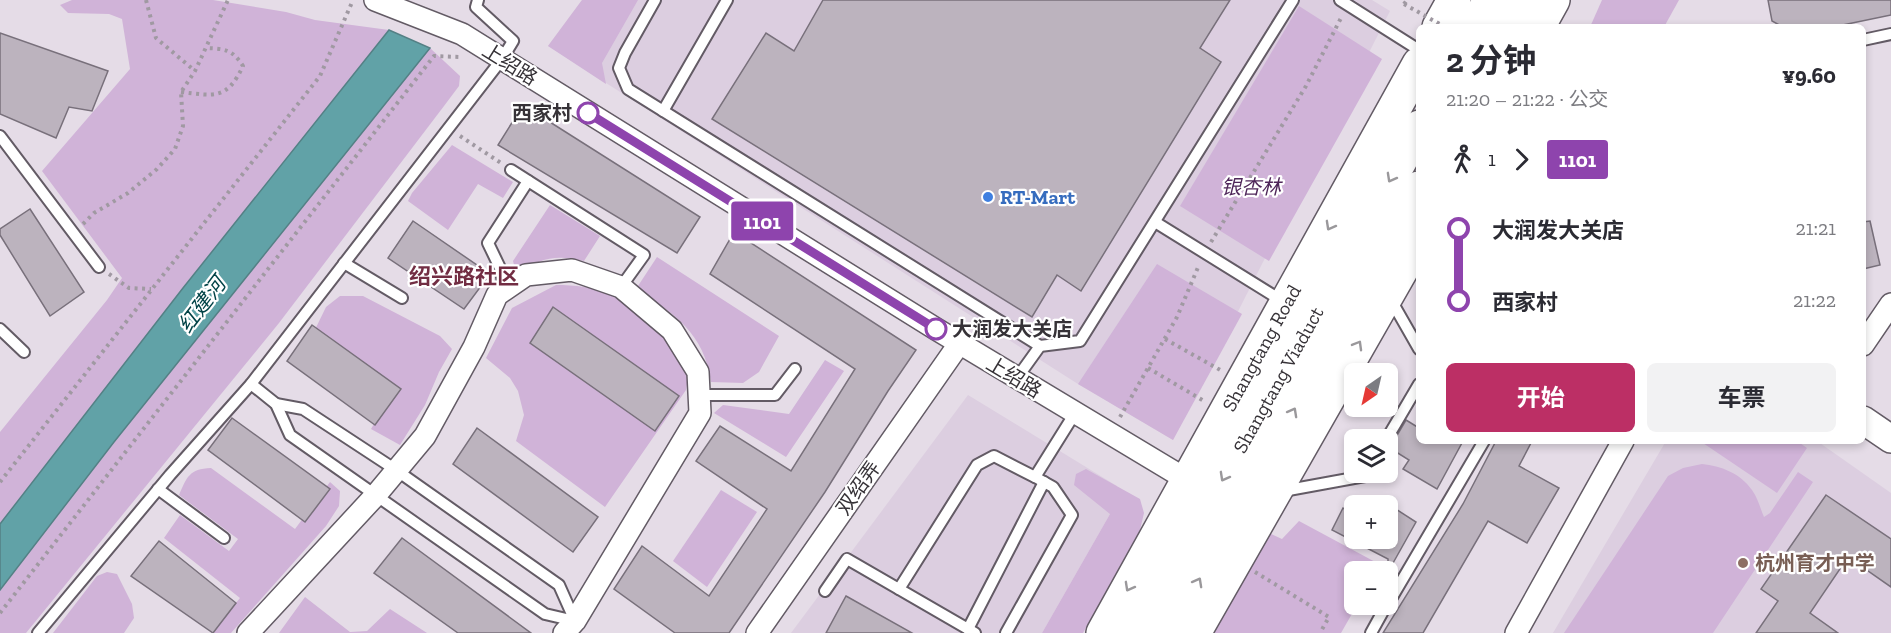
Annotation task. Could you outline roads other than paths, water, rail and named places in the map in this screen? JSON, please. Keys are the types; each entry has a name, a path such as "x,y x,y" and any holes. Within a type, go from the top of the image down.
{"main road":[{"path":"1441,24 1454,0"},
{"path":"1477,24 1490,0"},
{"path":"1512,24 1525,0"},
{"path":"1540,24 1553,0"},
{"name":"Shangtang Road","path":"1103,633 1416,69"},
{"name":"Shangtang Viaduct","path":"1137,633 1416,132"},
{"name":"Shangtang Viaduct","path":"1170,633 1416,193"},
{"path":"1194,633 1416,244"}],"street":[{"name":"上绍路","path":"375,0 462,34 959,344 1189,481"},
{"path":"248,633 375,496 425,436 474,347 497,295 526,275 572,270 621,287 672,330 698,372 700,413 577,629"},
{"path":"1866,341 1891,304"},
{"name":"双绍弄","path":"757,633 959,344"},
{"path":"1866,422 1891,439"},
{"path":"1515,633 1621,444"}],"lane":[{"path":"38,633 158,489 251,384 502,59 513,41 476,7 478,0"},
{"path":"656,0 625,53 619,68 628,89 1040,346 1080,341 1293,0"},
{"path":"663,111 727,0"},
{"path":"1344,2 1416,48"},
{"path":"1866,39 1891,34"},
{"path":"0,136 99,267"},
{"path":"512,170 644,255 621,287"},
{"path":"504,290 501,270 488,243 528,181"},
{"path":"1155,222 1287,303"},
{"path":"344,263 402,298"},
{"path":"1388,294 1416,344"},
{"path":"0,329 24,352"},
{"path":"1017,378 1040,346"},
{"path":"699,395 775,395 795,369"},
{"path":"251,384 276,404 303,410 396,471 559,585 577,629"},
{"path":"1392,429 1416,389"},
{"path":"276,404 290,435 545,614 577,629"},
{"path":"825,591 847,559 971,631 1039,480 1076,413"},
{"path":"1398,586 1482,444"},
{"path":"899,589 976,465 994,456 1053,487 1072,514 1006,633"},
{"path":"1274,493 1344,480"},
{"path":"158,489 224,538"},
{"path":"1371,633 1381,615"}],"water":[{"name":"红建河","path":"389,30 430,48 114,442 0,590 0,524 183,288"}],"place":[{"name":"西家村","path":"588,113"},
{"name":"RT-Mart","path":"988,197"},
{"name":"大润发大关店","path":"936,329"},
{"name":"杭州育才中学","path":"1743,563"}],"district":[{"name":"绍兴路社区","path":"464,276"}],"park label":[{"name":"银杏林","path":"1251,187"}]}
